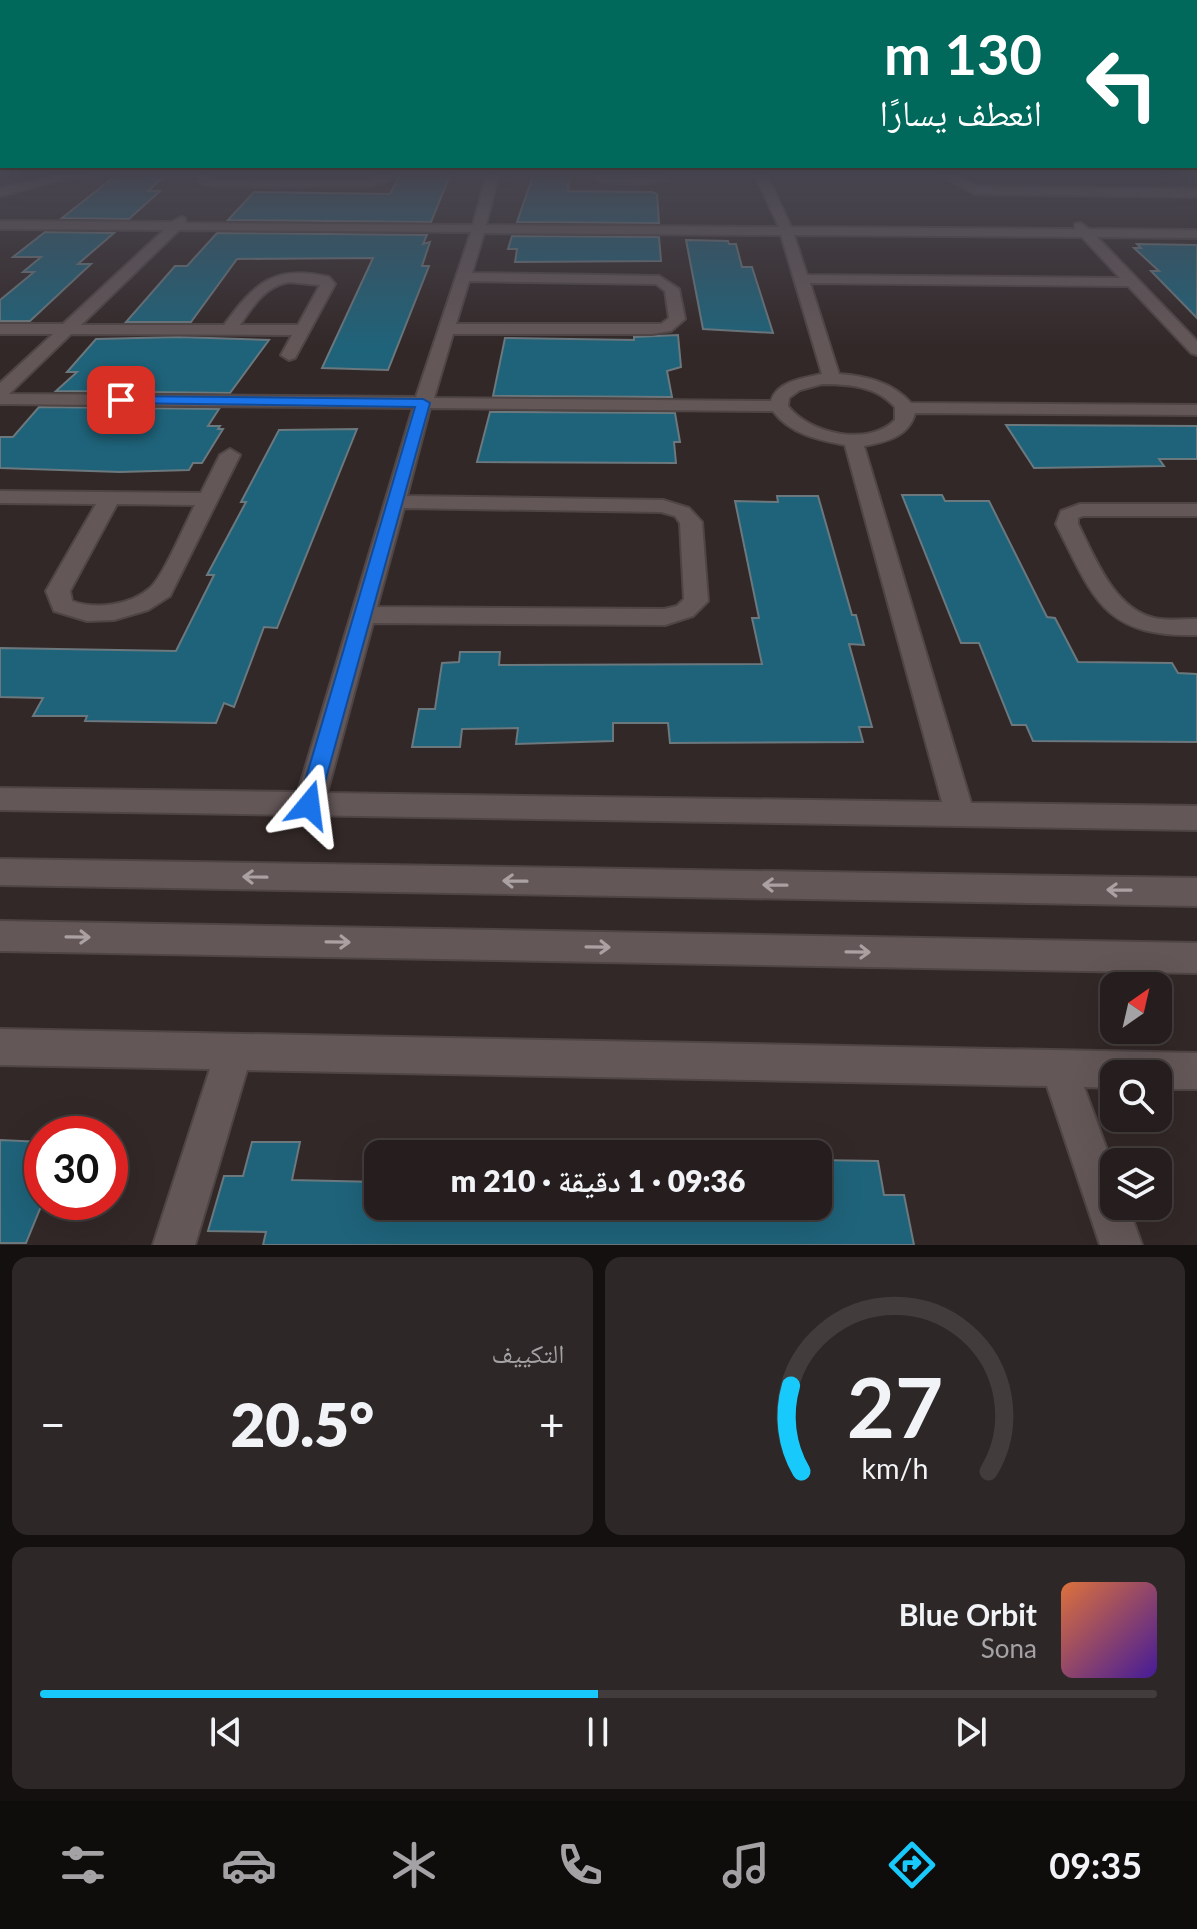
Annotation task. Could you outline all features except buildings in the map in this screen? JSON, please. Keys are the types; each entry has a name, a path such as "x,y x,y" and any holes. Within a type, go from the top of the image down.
{"street":[{"path":"0,396 170,231"},
{"path":"309,805 423,403 477,231"},
{"path":"786,231 832,379"},
{"path":"1083,231 1197,350"},
{"path":"1130,231 1197,234"},
{"path":"229,329 263,284 288,277 324,280 328,284 289,355"},
{"path":"446,329 652,329 665,328 677,319 672,289 659,280 462,277"},
{"path":"801,279 1132,282"},
{"path":"0,329 303,330"},
{"path":"832,379 863,383 882,389 896,398 905,408 907,418 902,427 891,434 853,441 832,439 803,430 783,416 778,406 780,396 789,388 803,382 832,379"},
{"path":"0,396 778,406"},
{"path":"905,408 1197,410"},
{"path":"853,441 960,815"},
{"path":"110,498 58,591 62,606 74,612 123,611 144,605 162,591 230,455"},
{"path":"0,497 208,499"},
{"path":"363,615 665,617 685,611 696,601 691,522 682,512 663,506 395,502"},
{"path":"1197,510 1080,510 1068,515 1067,524 1115,609 1131,620 1154,627 1197,627"},
{"path":"0,799 1197,818"},
{"path":"0,872 1197,892"},
{"path":"0,936 1197,958"},
{"path":"0,1047 1197,1071"},
{"path":"174,1245 234,1052"},
{"path":"1059,1068 1121,1245"}],"route":[{"path":"121,400 423,403 309,805"}]}
